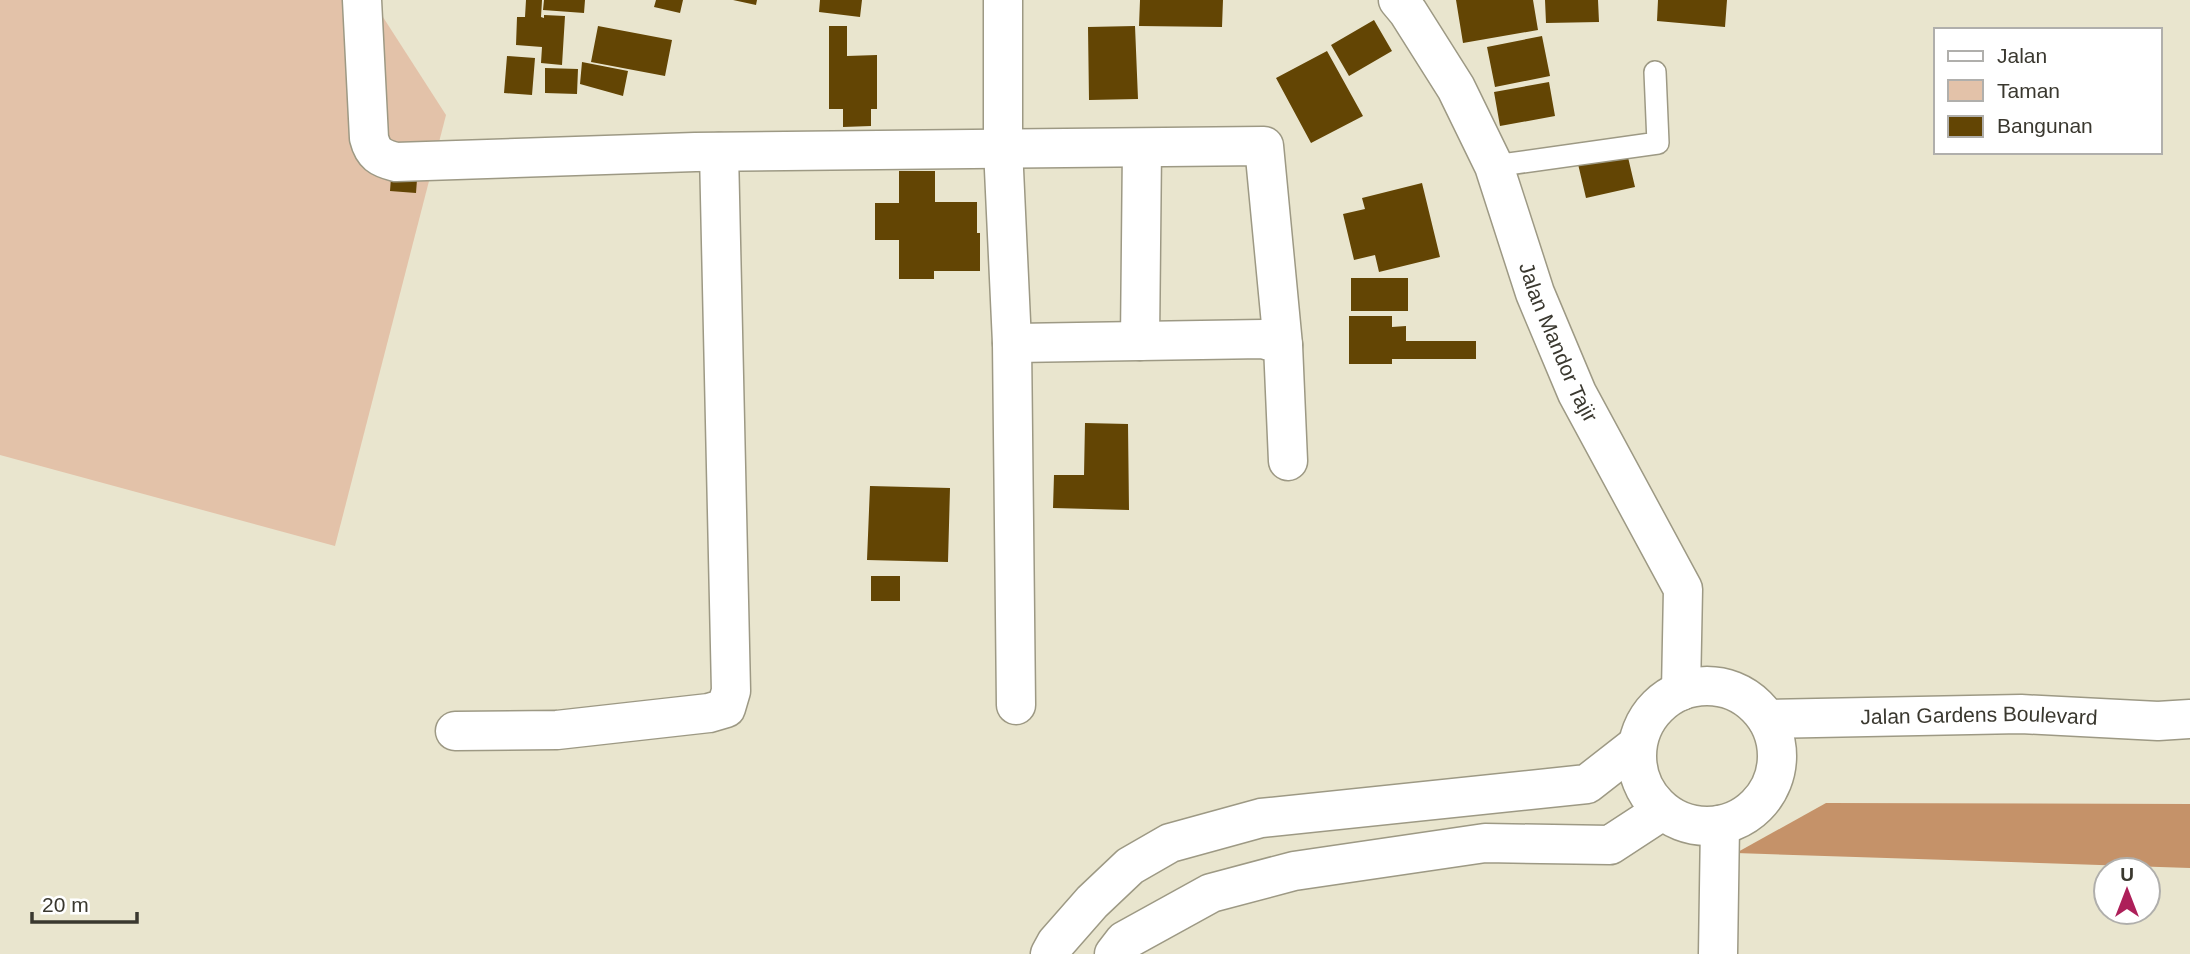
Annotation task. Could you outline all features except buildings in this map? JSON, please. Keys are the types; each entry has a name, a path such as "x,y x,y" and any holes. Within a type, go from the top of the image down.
{"street":[{"path":"362,0 369,138 373,151 383,159 396,162 719,152 1264,146 1283,345 1288,461"},
{"path":"1003,0 1003,148 1012,343 1016,705"},
{"name":"Jalan Mandor Tajir","path":"1398,0 1456,88 1494,166 1535,293 1577,393 1684,589 1681,691"},
{"path":"1140,341 1142,148"},
{"path":"454,731 557,730 709,713 726,708 731,691 719,152"},
{"path":"1012,343 1263,339 1283,345"},
{"path":"1705,686 1729,690 1750,701 1767,719 1776,742 1774,779 1765,796 1753,809 1738,819 1720,825 1699,826 1679,821 1662,811 1646,792 1637,769 1637,745 1645,722 1660,703 1681,691 1705,686"},
{"name":"Jalan Gardens Boulevard","path":"1767,719 2021,714 2158,721 2190,719"},
{"path":"1050,954 1056,943 1092,902 1130,866 1170,843 1261,818 1587,785 1637,745"},
{"path":"1114,954 1124,941 1211,892 1294,871 1485,843 1610,845 1662,811"},
{"path":"1718,954 1720,825"}],"lane":[{"path":"1494,166 1658,143 1655,72"}],"green space":[{"path":"0,0 372,0 446,115 335,546 0,455"}],"shaded area":[{"path":"1826,803 2190,804 2190,868 2162,867 2162,856 2092,856 2092,865 1736,853"}]}
